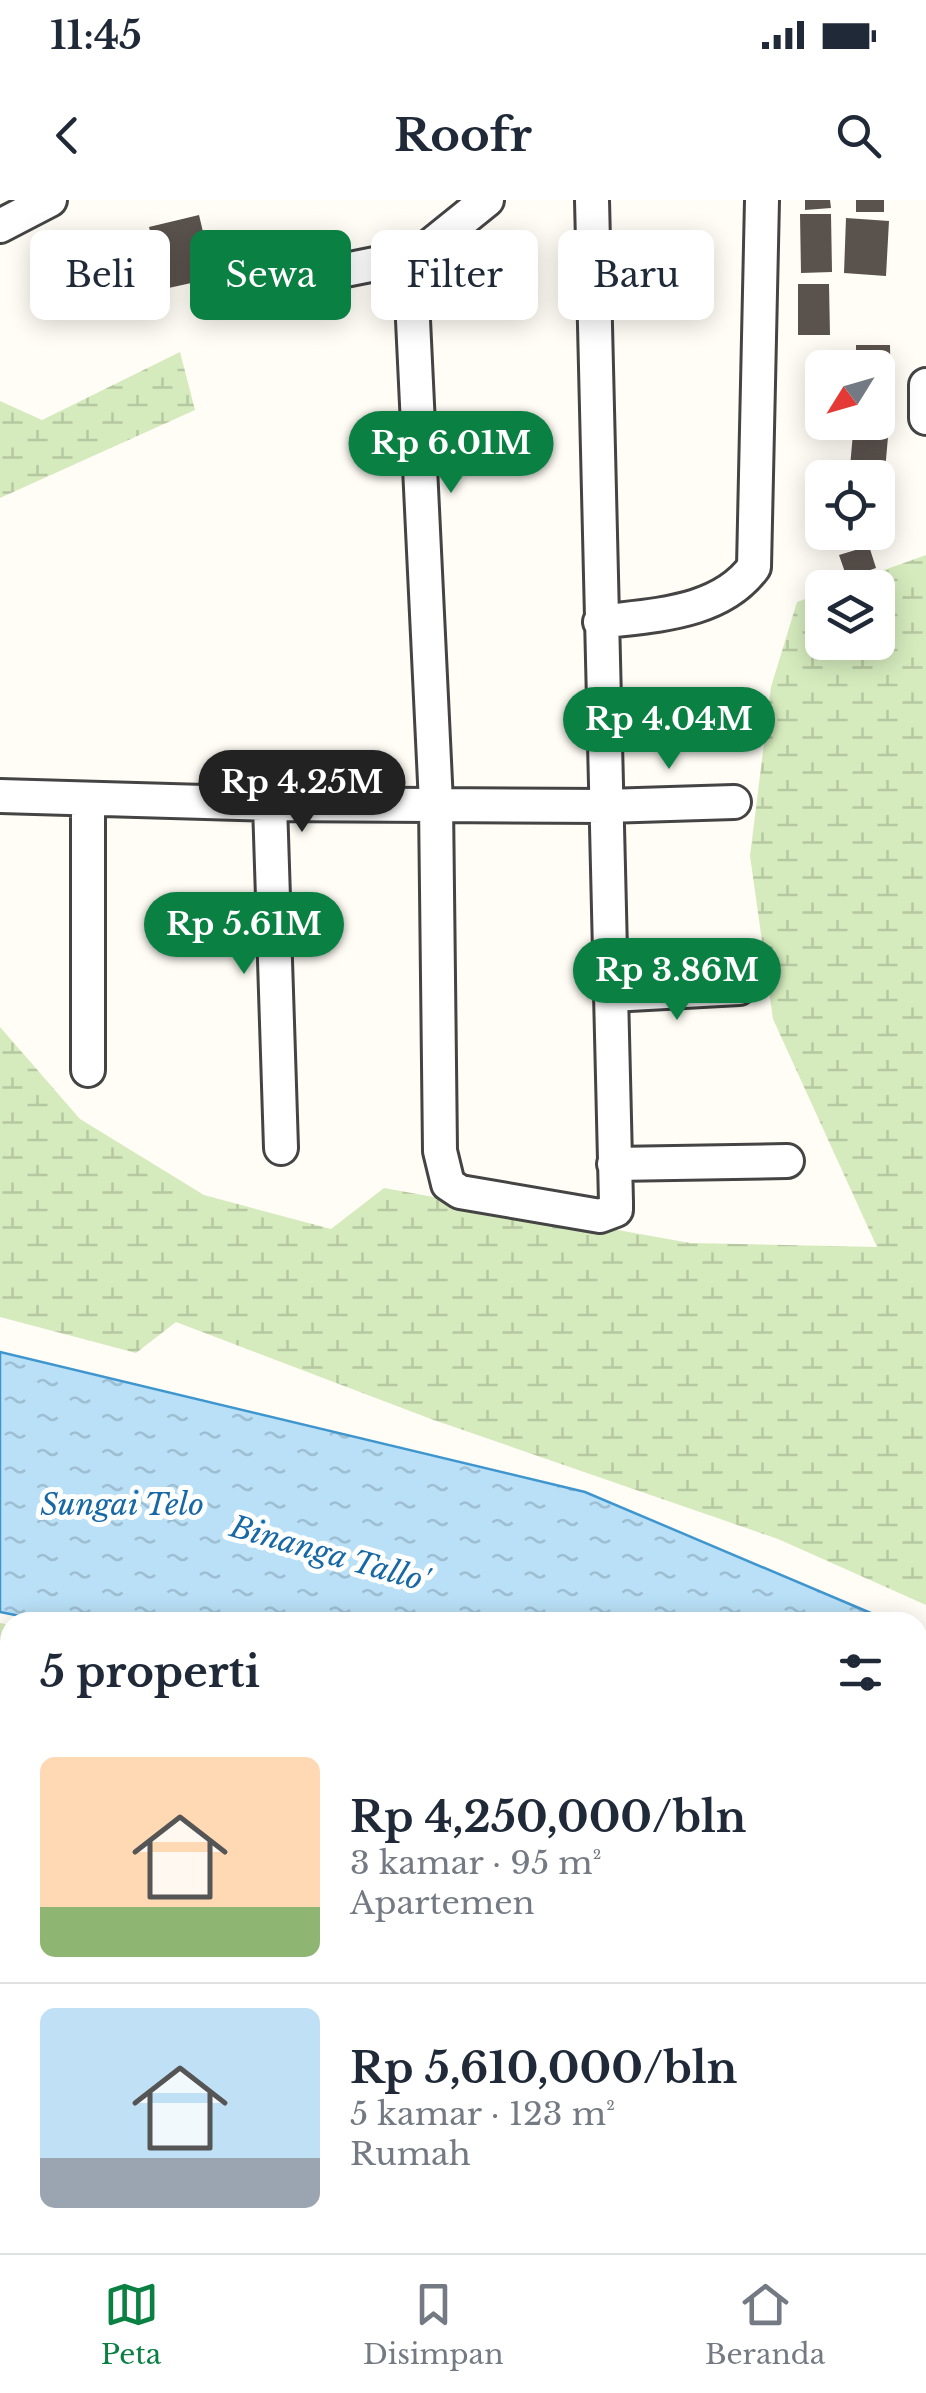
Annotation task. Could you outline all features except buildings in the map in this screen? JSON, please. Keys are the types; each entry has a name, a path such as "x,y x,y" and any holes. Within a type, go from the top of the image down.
{"street":[{"path":"0,226 50,200"},
{"path":"450,230 487,200"},
{"path":"413,320 436,802 443,1173 448,1184 460,1192 600,1216 616,1210 592,200"},
{"path":"600,622 682,611 729,592 754,567 762,200"},
{"path":"926,386 926,418"},
{"path":"0,796 270,804 606,806 734,802"},
{"path":"88,800 88,1070"},
{"path":"270,804 281,1148"},
{"path":"611,995 739,988"},
{"path":"614,1164 787,1161"}],"green space":[{"path":"180,352 195,410 0,498 0,401 42,420"},
{"path":"926,555 926,1605 778,1539 431,1419 176,1322 136,1353 0,1317 0,1027 80,1119 204,1195 331,1229 384,1188 690,1243 877,1247 773,1019 750,856 771,687 797,602 805,599 805,660 895,660 895,570 884,570"}],"water":[{"name":"Sungai Telo","path":"0,1352 585,1492 868,1612 0,1612"}],"water label":[{"name":"Binanga Tallo'","path":"329,1554"}]}
